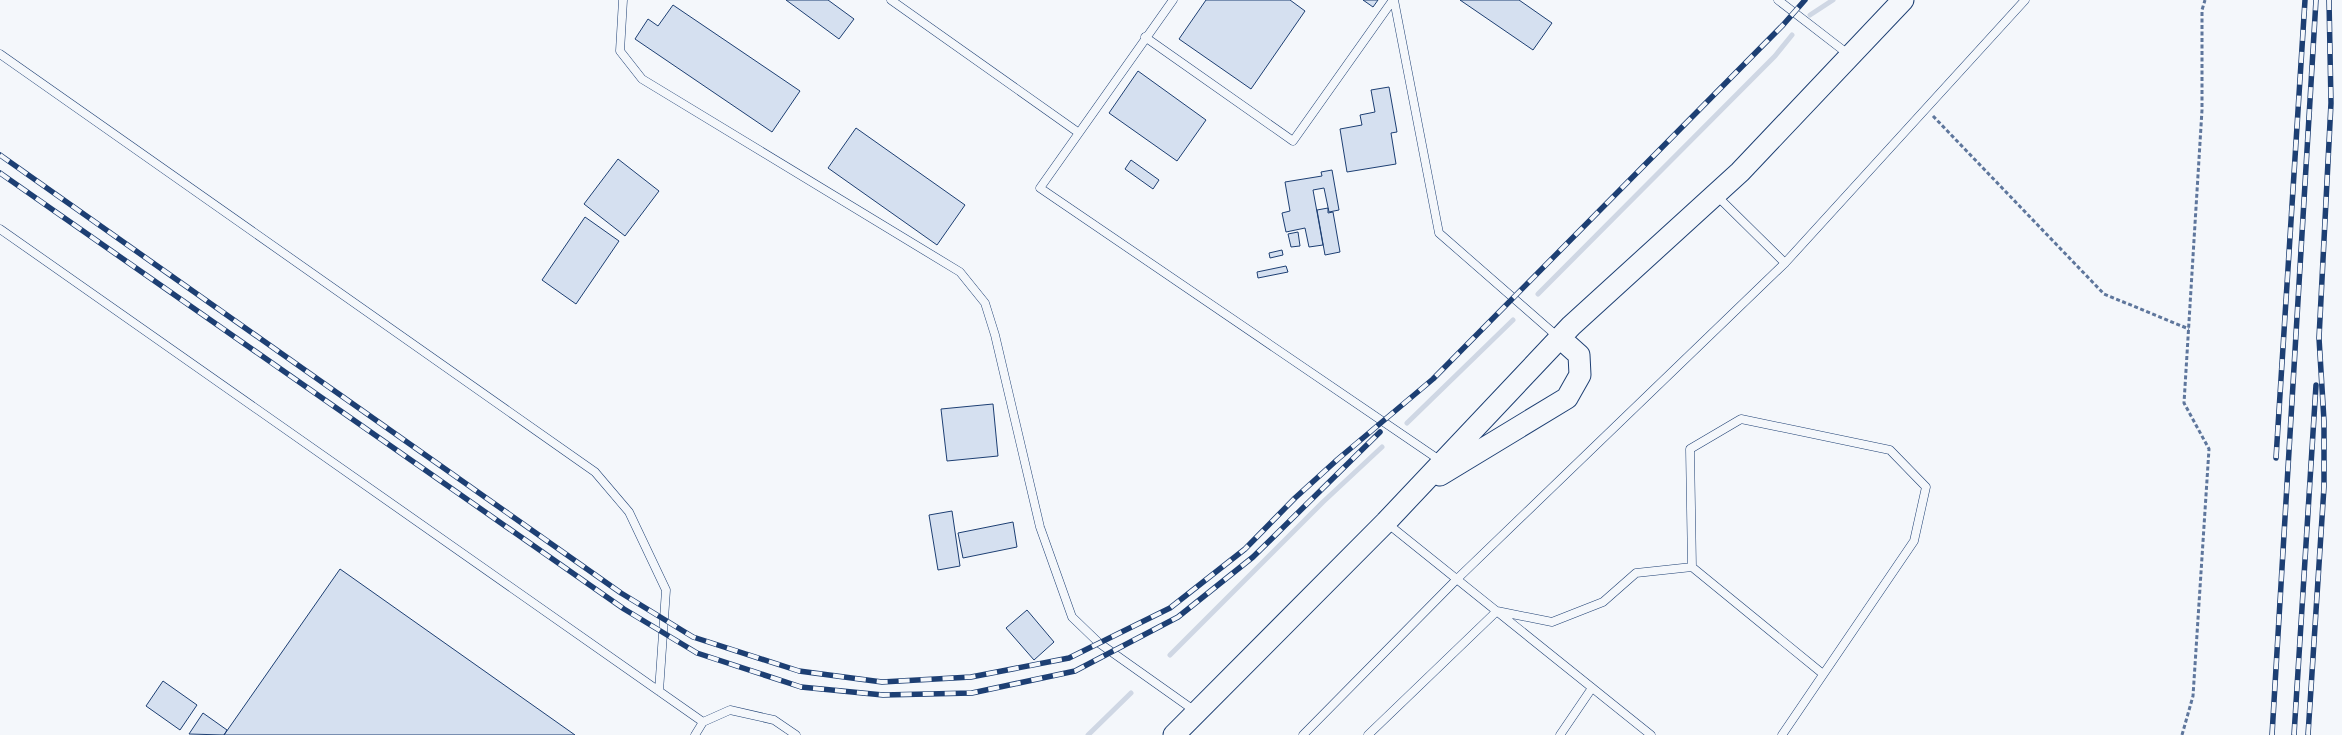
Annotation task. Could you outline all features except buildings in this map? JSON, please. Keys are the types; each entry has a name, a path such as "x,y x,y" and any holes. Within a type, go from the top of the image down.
{"main road":[{"path":"1176,734 1386,522 1560,338 1740,172 1903,0"},
{"path":"1420,486 1567,398 1580,375 1579,355 1560,338"}],"lane":[{"path":"623,0 620,51 642,79 960,272 985,303 995,335 1040,527 1072,617 1099,643 1197,712"},
{"path":"891,0 1079,133"},
{"path":"1173,0 1040,188 1442,462"},
{"path":"1145,37 1293,141 1394,0"},
{"path":"1394,0 1439,233 1560,338"},
{"path":"1778,0 1850,55"},
{"path":"1303,735 1456,580 1785,263 2025,0"},
{"path":"0,54 595,472 629,512 666,590 659,691"},
{"path":"1716,194 1785,263"},
{"path":"0,229 703,722"},
{"path":"1692,566 1690,449 1741,419 1890,450 1926,487 1914,541 1782,735"},
{"path":"1386,522 1651,735"},
{"path":"1497,611 1552,622 1603,602 1636,573 1692,566 1823,674"},
{"path":"1368,735 1497,611"},
{"path":"1560,735 1592,688"},
{"path":"695,735 703,722 730,710 774,720 796,735"}],"path":[{"path":"2182,735 2194,696 2209,449 2184,403 2202,110 2202,10 2205,0"},
{"path":"1925,109 2104,294 2189,329"}],"waterway":[{"path":"1810,15 1833,0"},
{"path":"1538,294 1775,56 1792,35"},
{"path":"1407,423 1513,320"},
{"path":"1170,655 1323,502 1382,447"},
{"path":"1088,735 1131,693"}],"railway":[{"path":"0,155 621,593 693,637 799,671 882,682 971,677 1069,658 1170,608 1245,549 1295,498 1338,459 1433,379 1783,25 1805,0"},
{"path":"2276,458 2305,0"},
{"path":"2272,735 2316,0"},
{"path":"2308,735 2324,487 2324,421 2319,338 2331,103 2329,0"},
{"path":"0,173 624,609 697,653 801,687 883,695 972,693 1075,671 1178,617 1253,557 1380,432"},
{"path":"2294,735 2316,385"}]}
